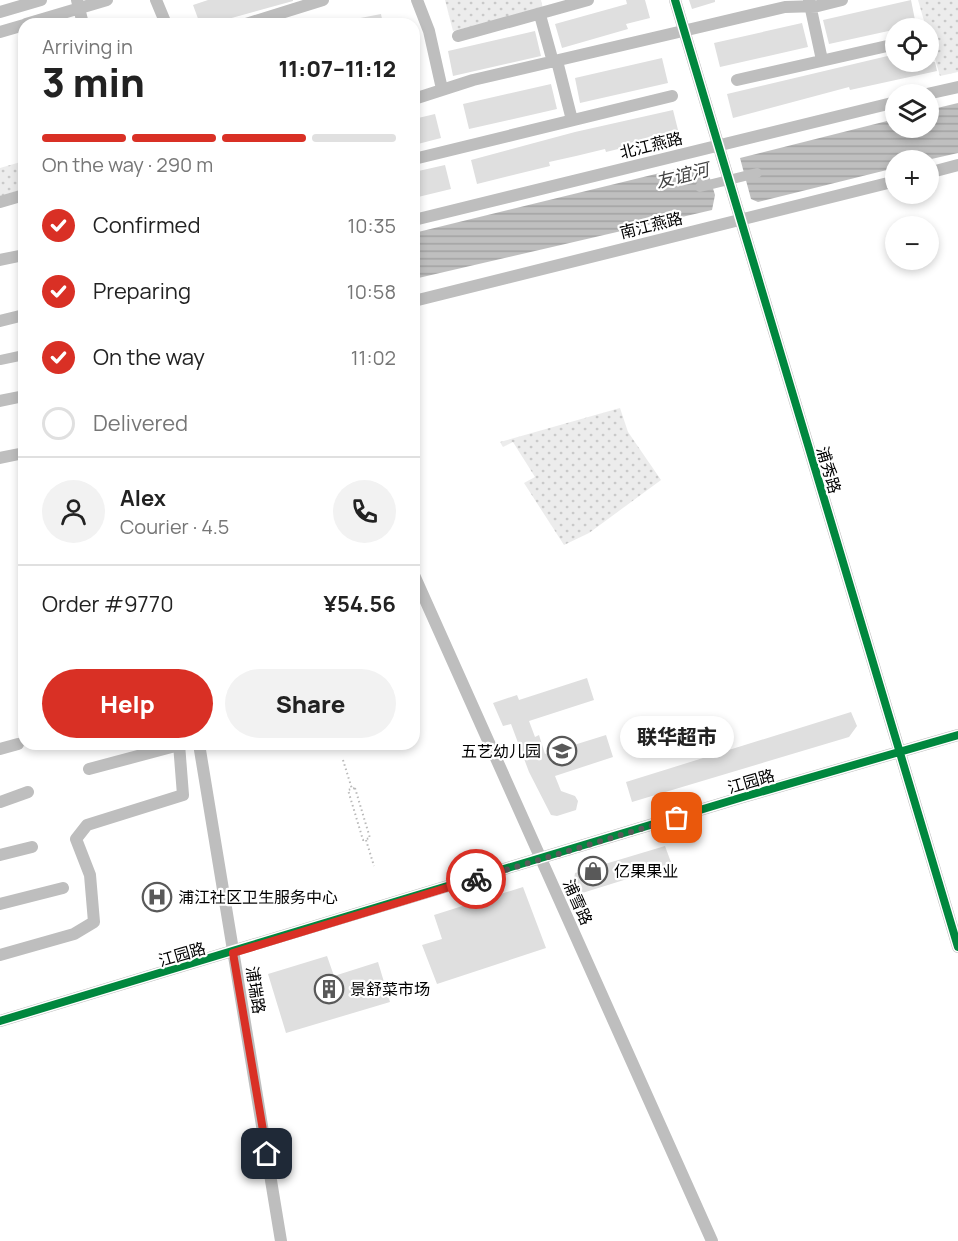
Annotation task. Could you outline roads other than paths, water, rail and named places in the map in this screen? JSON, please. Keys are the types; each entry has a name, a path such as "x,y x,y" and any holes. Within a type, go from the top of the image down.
{"street":[{"path":"0,12 41,0"},
{"path":"41,18 79,4 107,0"},
{"path":"156,0 164,18"},
{"path":"276,18 324,0"},
{"path":"417,0 429,31 442,90"},
{"path":"458,36 588,0"},
{"name":"浦秀路","path":"675,0 958,946"},
{"path":"420,97 776,5 842,0"},
{"path":"809,3 822,60"},
{"path":"540,15 572,120"},
{"path":"0,32 18,26"},
{"path":"736,80 885,46"},
{"path":"939,91 958,87"},
{"path":"420,158 672,96"},
{"name":"北江燕路","path":"420,219 720,151 885,105"},
{"path":"939,170 958,165"},
{"name":"南江燕路","path":"420,299 885,184"},
{"path":"0,202 18,197"},
{"path":"0,260 18,256"},
{"path":"0,321 18,316"},
{"path":"0,401 18,397"},
{"path":"0,459 18,454"},
{"name":"浦雪路","path":"420,588 712,1241"},
{"name":"江园路","path":"0,1021 233,953 743,797 958,735"},
{"path":"0,749 18,744"},
{"path":"89,769 157,750"},
{"path":"0,955 74,934 94,921 90,875 76,839 87,825 183,795 179,750"},
{"name":"浦瑞路","path":"200,750 281,1241"},
{"path":"0,802 28,792"},
{"path":"0,855 32,847"},
{"path":"0,904 63,888"}],"water":[{"path":"958,103 958,153 939,157 939,150 885,150 885,170 758,202 751,199 740,158 885,122 885,138 939,138 939,108"},
{"path":"705,162 715,195 712,210 420,278 420,232"}],"waterway":[{"name":"友谊河","path":"700,187 757,173"},
{"name":"友谊河","path":"0,360 18,356"}],"place":[{"name":"五艺幼儿园","path":"562,751"},
{"name":"联华超市","path":"677,818"},
{"name":"亿果果业","path":"593,871"},
{"name":"浦江社区卫生服务中心","path":"157,897"},
{"name":"景舒菜市场","path":"329,989"}]}
